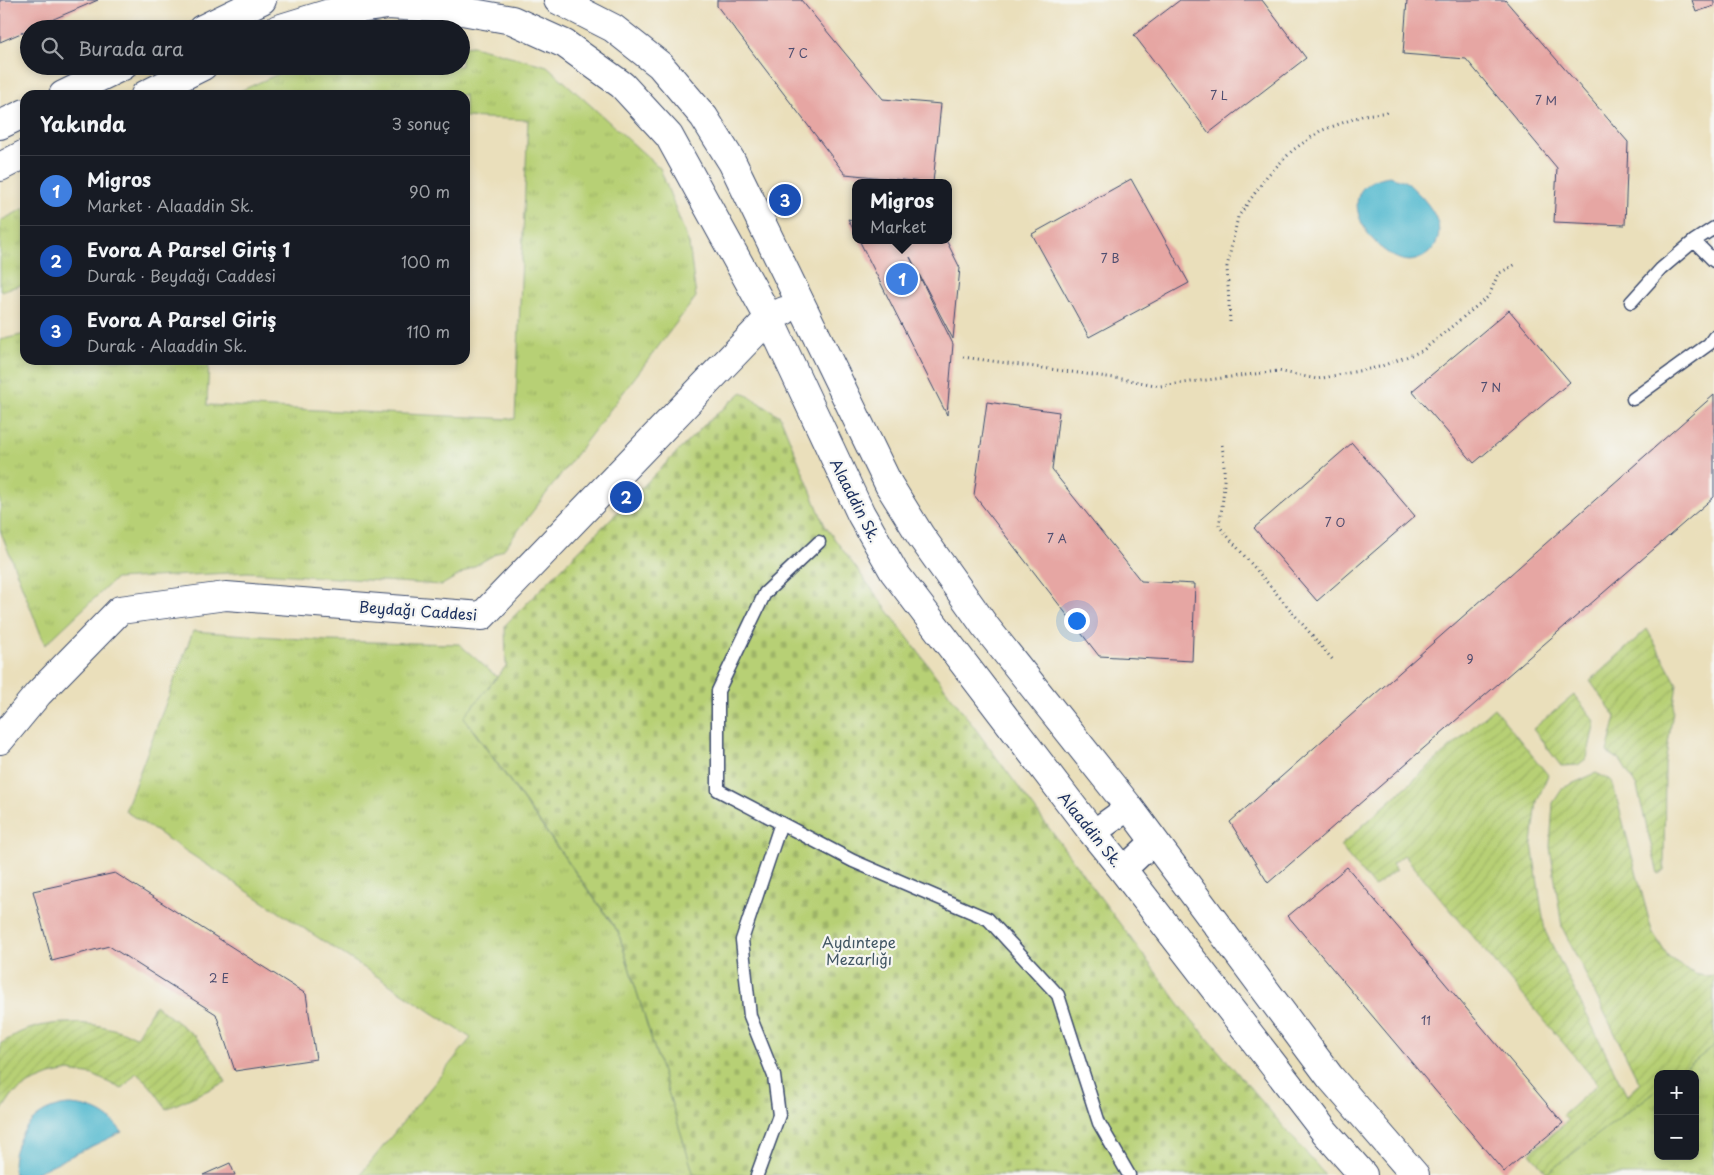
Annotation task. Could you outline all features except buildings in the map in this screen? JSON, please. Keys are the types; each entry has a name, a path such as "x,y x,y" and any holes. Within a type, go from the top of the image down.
{"street":[{"path":"221,20 262,0"},
{"path":"558,0 613,28 660,65 704,117 732,162 890,485 920,535 985,626 1129,807 1330,1077 1415,1175"},
{"name":"Alaaddin Sk.","path":"307,20 330,13 388,5 451,9 512,20 566,44 622,85 669,136 769,318 861,514 894,572 1325,1132 1363,1175"},
{"path":"74,90 105,75"},
{"path":"155,90 185,75"},
{"path":"0,125 20,115"},
{"path":"0,167 20,157"},
{"path":"769,318 799,302"},
{"name":"Beydağı Caddesi","path":"0,740 38,694 120,610 226,596 482,616 769,318"},
{"path":"1093,833 1129,807"},
{"path":"1123,870 1154,841"}],"lane":[{"path":"1631,302 1661,269 1694,241 1714,228"},
{"path":"1694,241 1714,261"},
{"path":"1633,399 1709,344 1714,336"},
{"path":"819,542 765,593 718,691 718,790 854,861 988,919 1058,995 1099,1123 1129,1175"},
{"path":"757,1175 779,1115 774,1076 750,1016 742,940 781,823"}],"path":[{"path":"1230,322 1227,267 1238,218 1267,176 1293,150 1320,131 1364,115 1390,112"},
{"path":"963,357 1160,386 1278,371 1317,379 1379,367 1422,351 1489,296 1498,274 1516,264"},
{"path":"1222,445 1225,465 1220,526 1333,660"}],"green space":[{"path":"470,46 547,66 660,168 689,244 696,297 504,549 442,585 247,572 115,579 45,645 0,530 0,340 20,335 20,365 209,365 207,405 515,419 528,120 470,117 470,90 242,90 276,75 470,75"},
{"path":"20,211 20,285 0,291 0,221"},
{"name":"Aydıntepe Mezarlığı","path":"742,392 780,416 825,526 1186,1013 1325,1175 694,1175 618,931 464,717 506,666 505,625 704,425"},
{"path":"1647,629 1677,684 1665,764 1664,871 1658,874 1637,787 1620,760 1607,752 1616,717 1590,681"},
{"path":"193,631 328,641 459,644 497,677 464,718 618,932 694,1175 360,1175 471,1038 125,811"},
{"path":"1574,695 1595,721 1587,758 1578,765 1561,766 1533,729"},
{"path":"1494,708 1548,775 1537,801 1532,844 1545,931 1627,1096 1640,1084 1562,927 1550,847 1553,803 1563,788 1596,773 1612,781 1652,931 1668,957 1695,974 1714,975 1714,1046 1683,1070 1654,1070 1654,1092 1547,1173 1530,1153 1568,1121 1563,1115 1598,1084 1404,855 1392,864 1396,870 1374,887 1340,846"},
{"path":"155,1005 196,1037 215,1062 226,1082 166,1109 153,1090 136,1073 122,1089 93,1075 69,1071 50,1075 30,1083 12,1095 0,1113 0,1044 18,1033 35,1027 64,1023 94,1025 136,1037"},
{"path":"1714,1046 1714,1175 1544,1175 1654,1092 1654,1160 1699,1160 1699,1070 1683,1070"}],"water":[{"path":"1390,176 1406,182 1427,203 1436,217 1439,232 1438,239 1428,254 1415,260 1401,260 1387,252 1363,226 1358,210 1359,195 1369,183"},
{"path":"69,1105 85,1107 99,1112 111,1120 122,1132 31,1175 15,1175 13,1165 15,1151 19,1139 29,1124 50,1109"}],"place":[{"name":"Evora A Parsel Giriş","path":"785,200"},
{"name":"Migros","path":"902,279"},
{"name":"Evora A Parsel Giriş 1","path":"626,497"}]}
